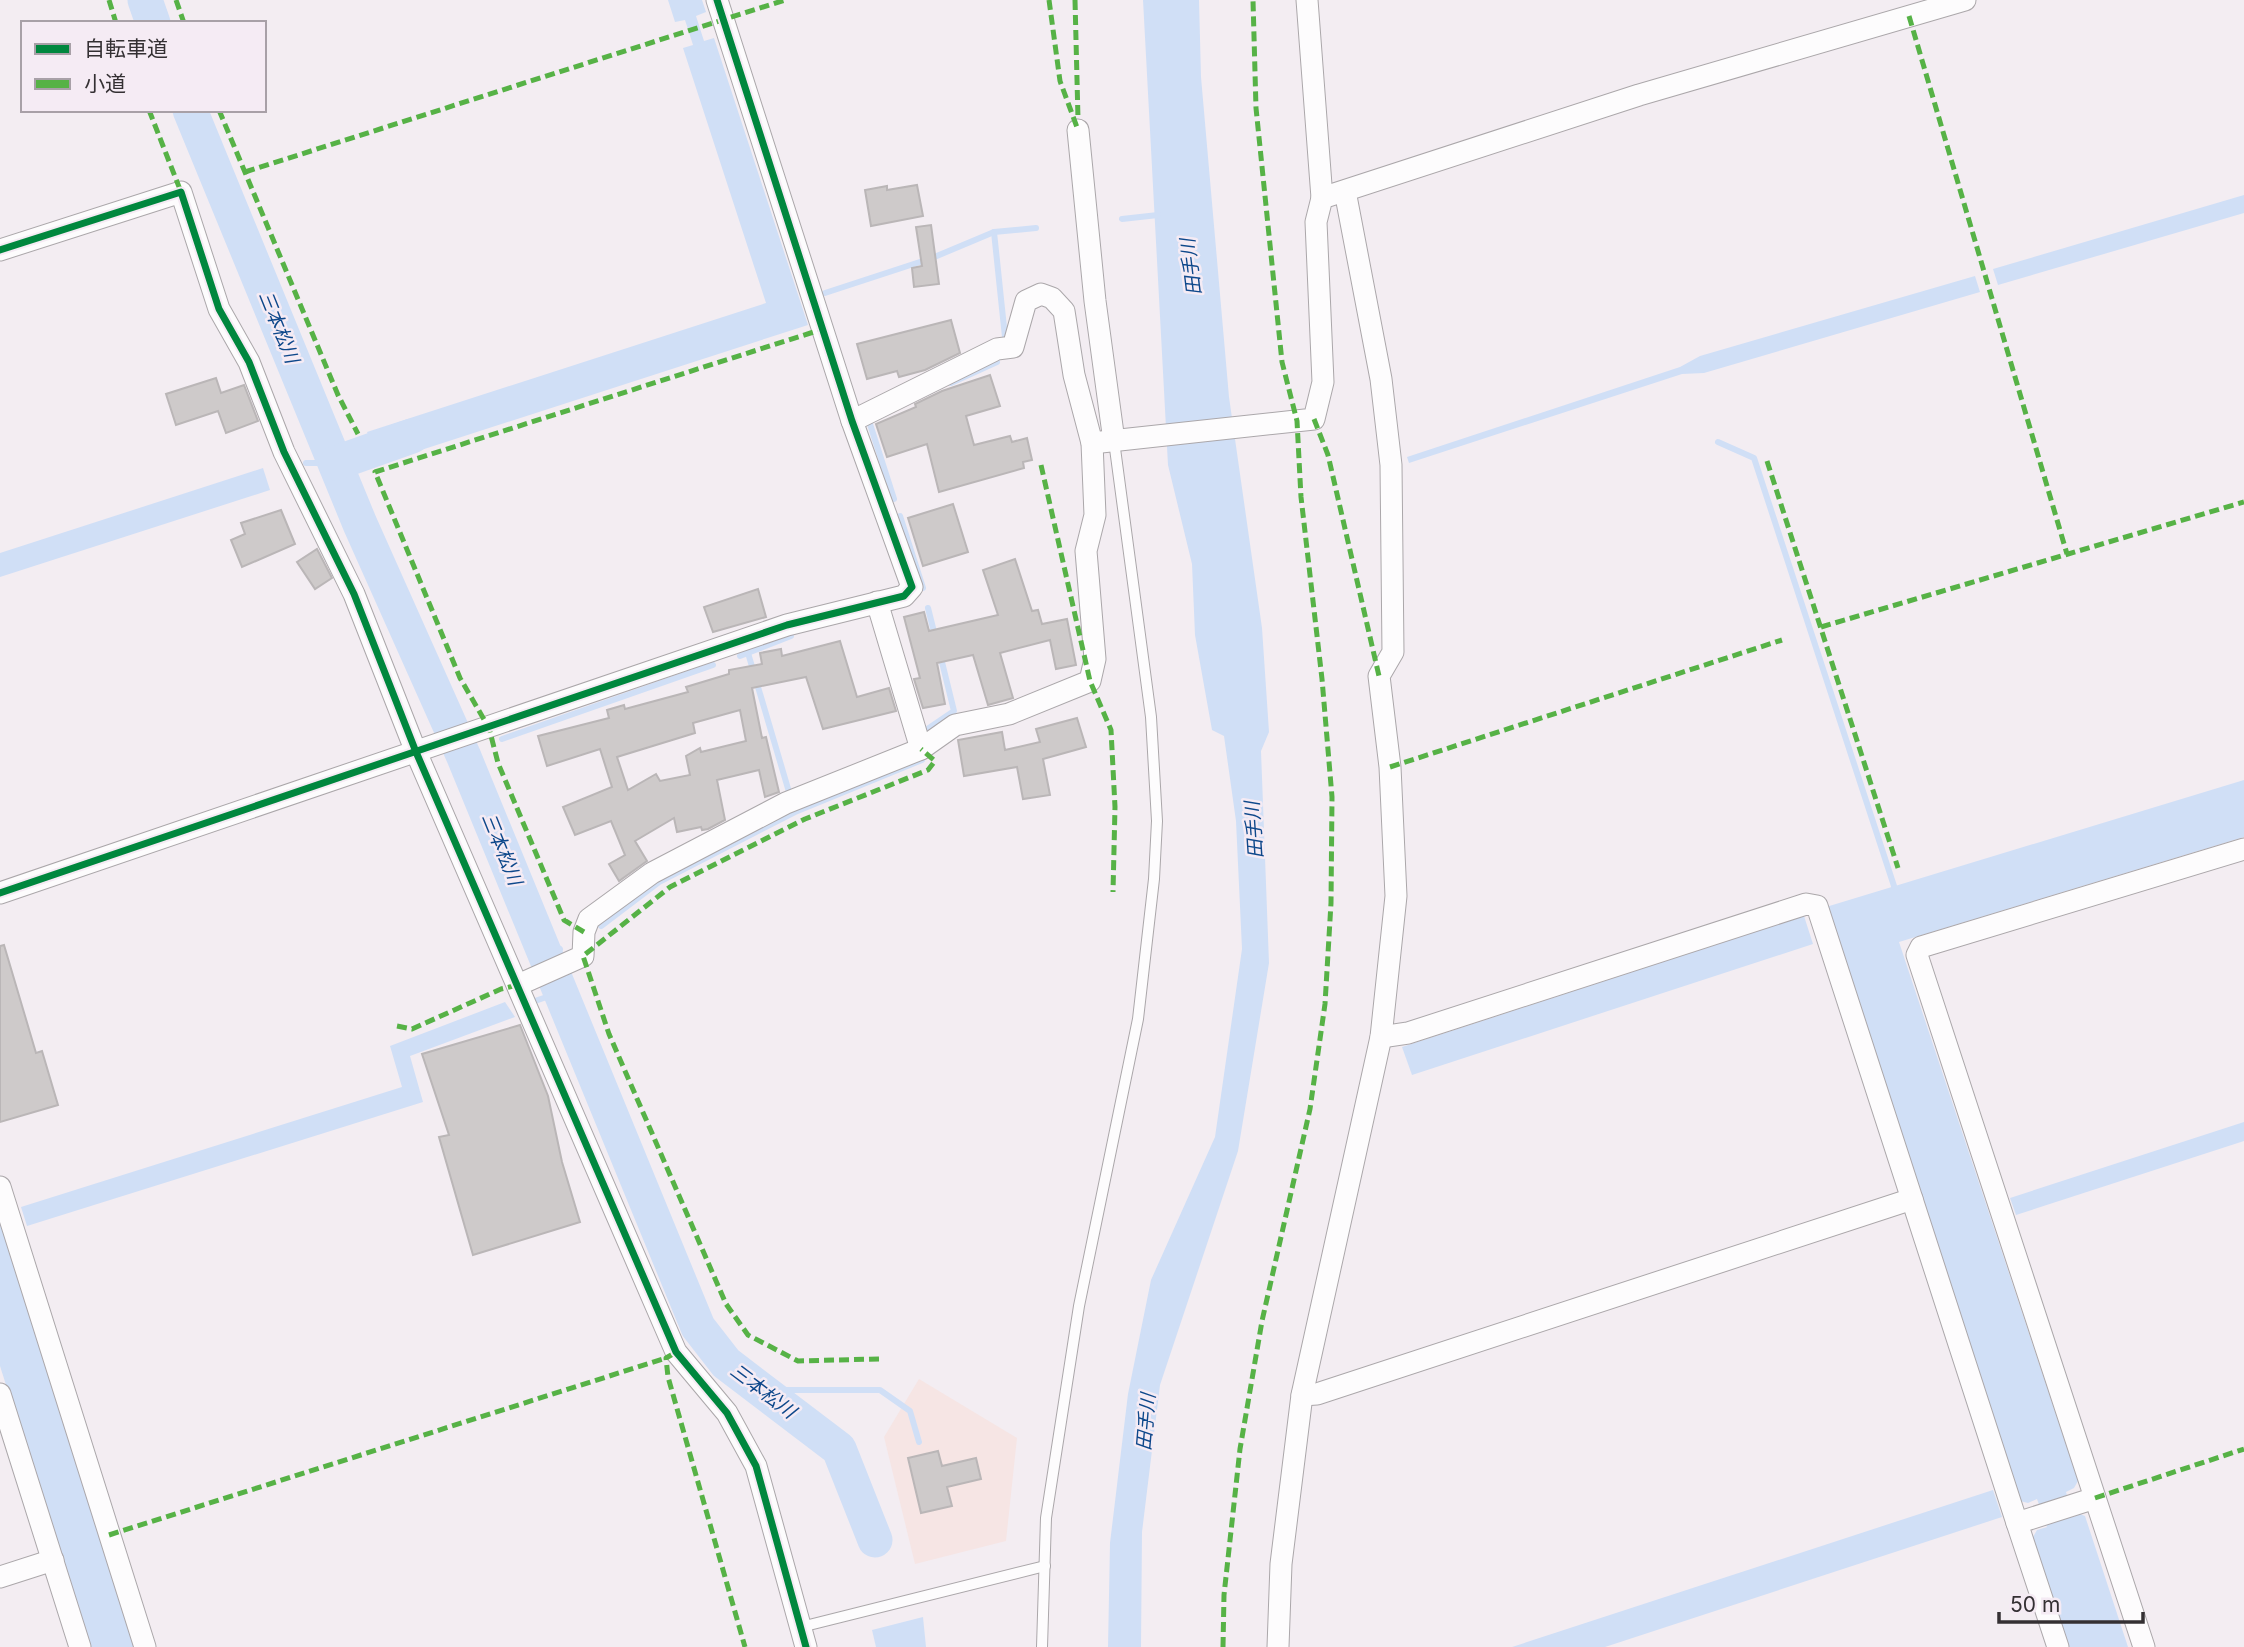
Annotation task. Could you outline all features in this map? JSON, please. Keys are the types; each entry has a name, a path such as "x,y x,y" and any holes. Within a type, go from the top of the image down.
{"street":[{"path":"0,893 787,625 904,596 912,587 852,421 717,0"},
{"path":"1092,443 1314,419 1323,382 1316,222 1322,198 1307,0"},
{"path":"1322,198 1907,8 1965,0"},
{"path":"1078,130 1095,301 1121,440"},
{"path":"1278,1647 1281,1564 1302,1395 1381,1037 1396,896 1391,767 1379,676 1393,652 1391,465 1381,379 1345,191"},
{"path":"0,250 181,192 219,309 249,362 284,452 354,594 676,1352 727,1413 756,1466 803,1637"},
{"path":"518,985 583,956 584,932 589,919 652,873 786,803 921,749 955,725 1009,714 1090,681 1095,659 1086,551 1095,515 1092,443 1074,374 1064,311 1052,299 1041,294 1026,301 1013,347 997,349 852,421"},
{"path":"877,602 921,749"},
{"path":"2144,1647 1917,956 1921,947 2244,849"},
{"path":"1381,1037 1408,1033 1807,904 1817,906 2058,1647"},
{"path":"0,1187 145,1647"},
{"path":"1302,1395 1317,1394 1912,1199"},
{"path":"0,1394 80,1647"},
{"path":"2017,1523 2095,1497"},
{"path":"0,1577 53,1560"}],"lane":[{"path":"1042,1647 1046,1518 1079,1306 1138,1019 1154,879 1157,821 1151,717 1121,440"},
{"path":"803,1637 1045,1566"}],"shaded area":[{"path":"919,1379 1017,1438 1006,1541 915,1564 884,1437"}],"water":[{"path":"668,0 702,0 706,12 696,16 704,41 714,38 808,325 381,463 377,455 372,457 365,442 370,439 367,432 766,303 683,48 693,45 685,20 675,22"},
{"name":"田手川","path":"1143,0 1199,0 1201,77 1229,397 1262,628 1269,732 1261,751 1269,963 1238,1151 1160,1385 1142,1532 1141,1647 1108,1647 1110,1543 1128,1394 1151,1280 1215,1137 1242,949 1236,821 1224,736 1212,730 1195,635 1192,564 1168,465"},
{"path":"2244,195 2244,213 1998,285 1993,269"},
{"path":"1975,276 1980,292 1704,373 1682,374 1409,463 1407,457 1680,367 1700,356"},
{"path":"263,468 270,490 0,577 0,553"},
{"path":"2244,780 2244,837 1899,942 2078,1481 2074,1488 2066,1492 2073,1517 2080,1514 2085,1516 2128,1647 2069,1647 2033,1537 2037,1530 2047,1527 2037,1499 2028,1503 2020,1501 1826,907"},
{"path":"1804,916 1813,944 1412,1075 1402,1047"},
{"path":"505,1002 515,1017 410,1056 423,1102 27,1226 21,1207 402,1087 390,1046"},
{"path":"2244,1122 2244,1141 2016,1215 2010,1198"},
{"path":"0,1223 134,1647 89,1647 0,1366"},
{"path":"1993,1490 2002,1517 1605,1647 1512,1647"},
{"path":"923,1617 926,1647 876,1647 872,1630"}],"building":[{"path":"917,185 923,216 871,226 865,190 887,186 887,190"},
{"path":"931,225 939,284 914,287 912,268 922,266 916,227"},
{"path":"951,320 960,353 925,370 899,377 897,371 867,379 857,344"},
{"path":"990,375 1000,406 966,416 974,445 1010,436 1012,442 1027,438 1032,460 1023,462 1024,468 939,492 927,444 887,457 876,424 916,407 915,404 942,391"},
{"path":"216,378 221,393 244,385 258,421 226,433 218,411 176,425 166,394"},
{"path":"953,504 968,552 923,566 908,518"},
{"path":"281,510 295,544 242,567 231,540 245,534 241,523"},
{"path":"317,549 332,578 315,589 297,562"},
{"path":"1015,559 1032,611 1038,610 1042,624 1067,619 1076,665 1056,669 1050,640 1000,653 1013,698 988,705 973,655 937,663 945,704 923,708 914,679 920,678 904,617 924,612 929,631 998,615 983,570"},
{"path":"758,589 766,617 713,632 704,607"},
{"path":"840,641 857,697 889,688 896,711 823,729 806,677 752,688 762,738 766,737 779,792 765,797 759,770 717,780 725,820 708,829 702,830 701,827 677,832 674,818 635,841 647,861 619,881 609,864 625,855 611,821 575,835 563,807 612,787 600,749 547,766 538,736 609,718 607,710 624,705 625,709 688,692 686,687 729,674 729,670 762,664 760,653 781,649 782,656","holes":["740,710 746,741 701,752 700,748 686,756 690,775 660,781 656,774 628,790 617,757 695,733 693,723"]},
{"path":"1077,718 1086,747 1043,759 1050,795 1023,799 1017,767 964,776 958,740 1002,732 1005,750 1040,742 1036,729"},
{"path":"4,945 36,1053 42,1051 58,1105 0,1122 0,946"},
{"path":"520,1025 548,1096 562,1162 580,1222 473,1255 439,1137 449,1135 422,1054"},
{"path":"938,1451 942,1466 976,1458 981,1479 947,1487 952,1506 921,1513 908,1458"}],"waterway":[{"name":"三本松川","path":"145,0 152,21"},
{"name":"三本松川","path":"191,112 360,524 464,757 698,1327 726,1363 839,1449 875,1540"},
{"path":"1122,219 1158,215"},
{"path":"825,293 932,258 994,232 1036,228"},
{"path":"994,232 1005,337"},
{"path":"951,383 997,362"},
{"path":"871,420 869,421 894,499"},
{"path":"336,463 412,436"},
{"path":"1718,442 1754,458 1894,886"},
{"path":"306,463 336,463"},
{"path":"900,516 923,588"},
{"path":"928,608 935,636"},
{"path":"740,656 791,636"},
{"path":"748,653 789,792"},
{"path":"926,730 954,711 940,654"},
{"path":"502,739 713,665"},
{"path":"464,757 477,751"},
{"path":"601,926 659,882 795,812 922,760"},
{"path":"547,957 560,949"},
{"path":"535,1001 561,992"},
{"path":"762,1390 880,1390 910,1411 919,1442"}],"marked path":[{"path":"109,0 115,21"},
{"path":"176,0 183,21"},
{"path":"245,172 785,0"},
{"path":"1049,0 1060,81 1078,130"},
{"path":"1075,0 1078,119"},
{"path":"1223,1647 1224,1595 1240,1449 1262,1321 1310,1109 1325,1004 1331,903 1332,797 1322,679 1301,497 1297,421 1282,362 1256,108 1253,0"},
{"path":"1909,16 2067,554"},
{"path":"150,112 181,192"},
{"path":"220,112 338,395 358,434"},
{"path":"584,932 564,920 498,763 489,728 460,678 375,472 823,329"},
{"path":"1314,419 1328,455 1379,676"},
{"path":"1767,461 1898,868"},
{"path":"1041,465 1090,681 1111,730 1115,807 1113,892"},
{"path":"1821,627 2244,502"},
{"path":"1390,767 1782,640"},
{"path":"879,1359 798,1361 748,1335 726,1304 609,1034 583,956 670,887 805,819 928,770 935,761 921,749"},
{"path":"397,1026 412,1029 501,989 518,985"},
{"path":"673,1354 666,1358 668,1377 745,1647"},
{"path":"109,1535 666,1358"},
{"path":"2095,1498 2244,1449"}],"cycle path":[{"path":"0,893 787,625 904,596 912,587 852,421 717,0"},
{"path":"0,250 181,192 219,309 249,362 284,452 354,594 416,752 676,1352 727,1413 756,1466 806,1647"}]}
